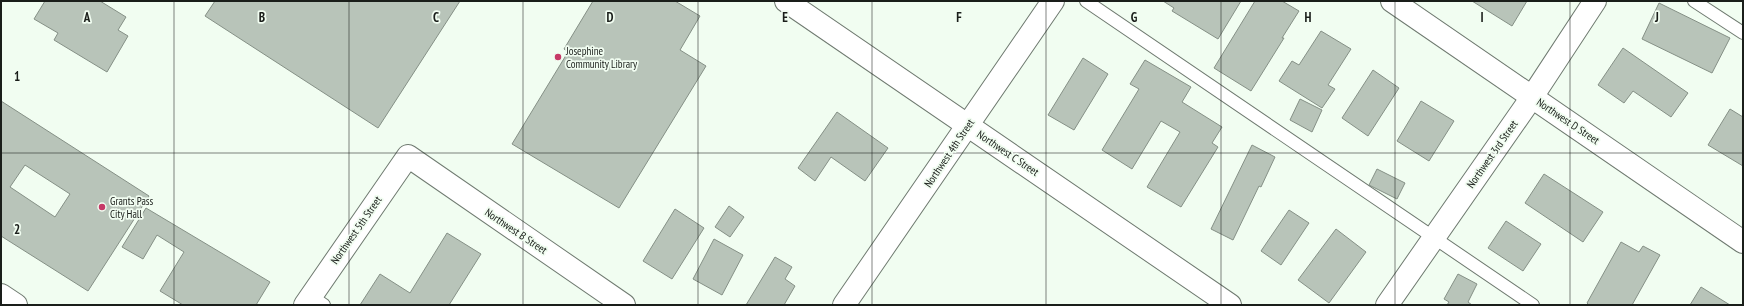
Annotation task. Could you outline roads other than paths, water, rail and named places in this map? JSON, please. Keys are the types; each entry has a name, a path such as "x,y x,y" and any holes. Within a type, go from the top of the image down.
{"street":[{"name":"Northwest C Street","path":"786,1 1230,305"},
{"name":"Northwest 4th Street","path":"844,305 1053,1"},
{"name":"Northwest D Street","path":"1392,1 1743,242"},
{"name":"Northwest 3rd Street","path":"1387,305 1532,96 1595,1"},
{"name":"Northwest 5th Street","path":"314,302 408,156"},
{"name":"Northwest B Street","path":"408,156 624,305"},
{"path":"1,295 16,305"}],"lane":[{"path":"1086,1 1434,236 1533,305"},
{"path":"1694,1 1743,33"}],"place":[{"name":"Josephine Community Library","path":"558,57"},
{"name":"Grants Pass City Hall","path":"102,207"}]}
